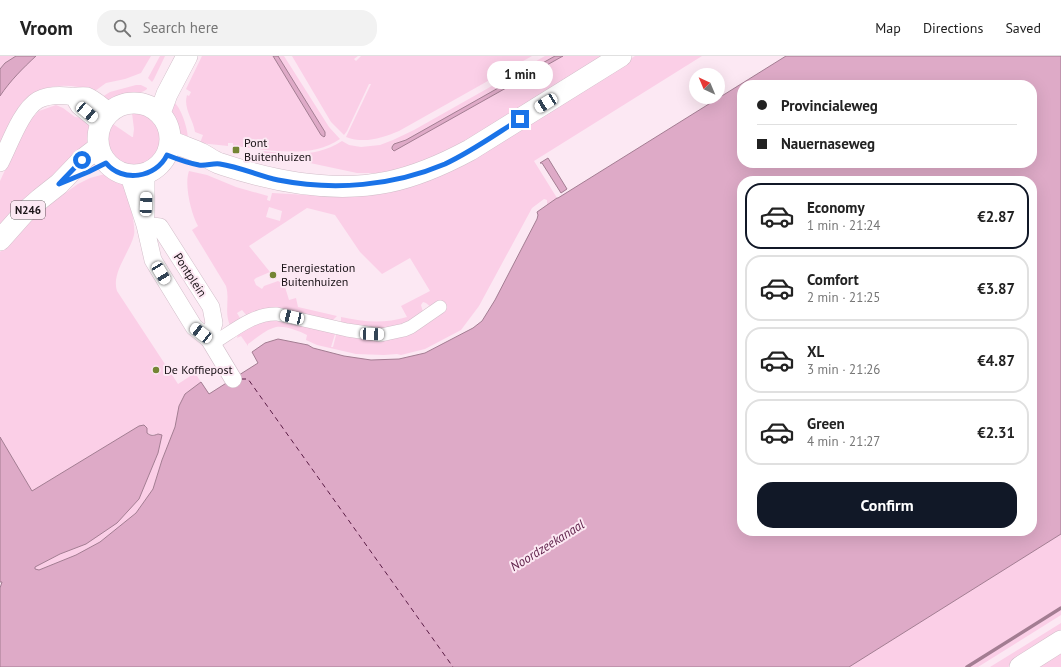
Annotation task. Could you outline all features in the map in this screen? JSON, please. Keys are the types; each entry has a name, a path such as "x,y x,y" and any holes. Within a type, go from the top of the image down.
{"main road":[{"path":"151,108 155,88 171,56"},
{"path":"151,108 167,94 187,56"},
{"path":"169,148 203,154 219,163 277,180 309,185 340,186 387,182 445,164 621,56"},
{"path":"128,103 151,108 166,121 170,130 169,148 161,165 137,175 117,172 103,155 98,136 106,118 116,108 128,103"},
{"name":"N246","path":"0,240 24,213 40,199 59,184 88,172 103,155"},
{"path":"1020,667 1061,641"}],"street":[{"path":"0,163 22,119 29,108 37,101 49,96 61,94 86,96 106,118"},
{"name":"Pontplein","path":"137,175 147,193 145,225 153,260 194,327 210,341 233,379"},
{"name":"Pontplein","path":"145,225 160,227 210,307 214,323 210,341"},
{"path":"210,341 231,332 257,316 267,313 347,330 381,335 411,327 440,307"}],"shaded area":[{"path":"0,56 16,56 5,63 0,69"},
{"path":"36,56 151,56 141,73 125,79 106,83 95,91 85,88 55,86 37,92 21,104 0,145 0,95 11,80"},
{"path":"160,56 165,56 152,82 148,78"},
{"path":"202,56 273,56 321,135 325,136 325,132 278,56 284,56 329,127 340,139 315,149 288,152 233,146 233,143 228,143 228,146 200,143 203,135 195,132 186,104 187,95 189,96 191,92 186,89"},
{"path":"292,56 358,56 354,59 356,61 361,56 532,56 399,131 380,138 360,140 346,137 371,84 369,84 344,135 331,122"},
{"path":"545,56 555,56 406,140 394,144 391,148 393,151 563,56 607,56 436,158 383,173 357,173 263,153 263,151 304,154 322,150 342,141 349,145 361,147 380,145 414,130"},
{"path":"635,56 702,56 534,161 557,198 547,205 547,200 544,199 532,208 479,306 461,330 425,349 401,355 356,354 317,345 306,340 307,335 286,327 277,327 266,331 248,344 248,346 241,336 237,338 239,331 254,321 260,318 276,317 336,331 331,347 333,347 337,331 377,338 397,335 425,321 443,308 440,303 432,308 423,302 421,305 423,312 422,317 412,323 393,329 375,331 344,326 341,322 341,317 374,322 390,321 407,317 401,306 430,291 410,258 382,274 360,252 335,215 307,208 249,246 270,272 254,280 256,285 262,289 264,286 278,281 288,286 285,287 289,300 296,298 298,307 337,316 330,323 276,310 262,312 248,317 242,310 237,313 240,318 239,324 236,326 230,325 227,316 226,286 192,230 198,226 195,221 189,199 187,183 189,171 207,175 236,187 268,196 267,200 270,201 272,193 339,195 366,193 401,186 441,172 477,154","holes":["269,207 282,211 280,221 266,217"]},
{"path":"141,85 147,89 135,95 115,100 108,100 102,97 110,92"},
{"path":"173,101 179,108 184,118 188,139 179,134 169,111"},
{"path":"56,105 63,108 75,117 83,118 90,123 90,141 0,226 0,181 24,129 39,111"},
{"path":"132,113 144,115 153,121 159,129 160,139 159,149 153,157 145,163 133,165 127,164 116,158 110,150 108,138 109,131 113,124 133,137 134,129"},
{"path":"105,174 119,180 125,187 134,225 132,242 117,277 117,291 178,384 195,373 201,382 185,394 179,406 175,427 162,460 153,489 136,513 100,542 76,555 39,570 35,569 35,567 60,554 86,544 139,499 158,453 162,435 152,435 145,432 139,426 32,491 0,437 0,252 28,219 78,184 90,178"},
{"path":"1061,534 1061,615 978,667 849,667"},
{"path":"1061,623 1061,633 1008,667 990,667"},
{"path":"1061,649 1061,667 1032,667"}],"water":[{"path":"16,56 36,56 8,85 0,96 0,69 5,63"},
{"path":"273,56 278,56 325,132 324,137 321,135"},
{"path":"555,56 563,56 394,151 392,149 394,144 406,140"},
{"name":"Noordzeekanaal","path":"786,56 1061,56 1061,534 849,667 0,667 0,588 2,582 0,582 0,437 32,491 139,426 144,425 147,428 147,433 150,435 162,435 158,453 139,499 117,523 86,544 60,554 35,567 35,569 39,570 76,555 100,542 136,513 153,489 162,460 175,427 179,406 185,394 201,382 209,394 258,363 252,352 265,343 278,339 308,345 313,348 344,356 371,360 399,359 425,353 473,328 482,321 495,300 537,219 537,212 557,198 709,104 725,104 725,94 737,87 737,168 1037,168 1037,80 747,80"},
{"path":"548,158 567,189 561,193 542,163 540,163"}],"waterway":[{"path":"967,667 1061,608"}],"ferry route":[{"path":"241,379 248,379 453,667"}],"place":[{"name":"Pont Buitenhuizen","path":"236,150"},
{"name":"Energiestation Buitenhuizen","path":"273,275"},
{"name":"De Koffiepost","path":"156,370"}],"route":[{"path":"82,160 59,184 106,163 117,172 129,176 146,174 161,165 167,155 200,165 219,163 277,180 309,185 362,185 387,182 445,164 520,119"}]}
